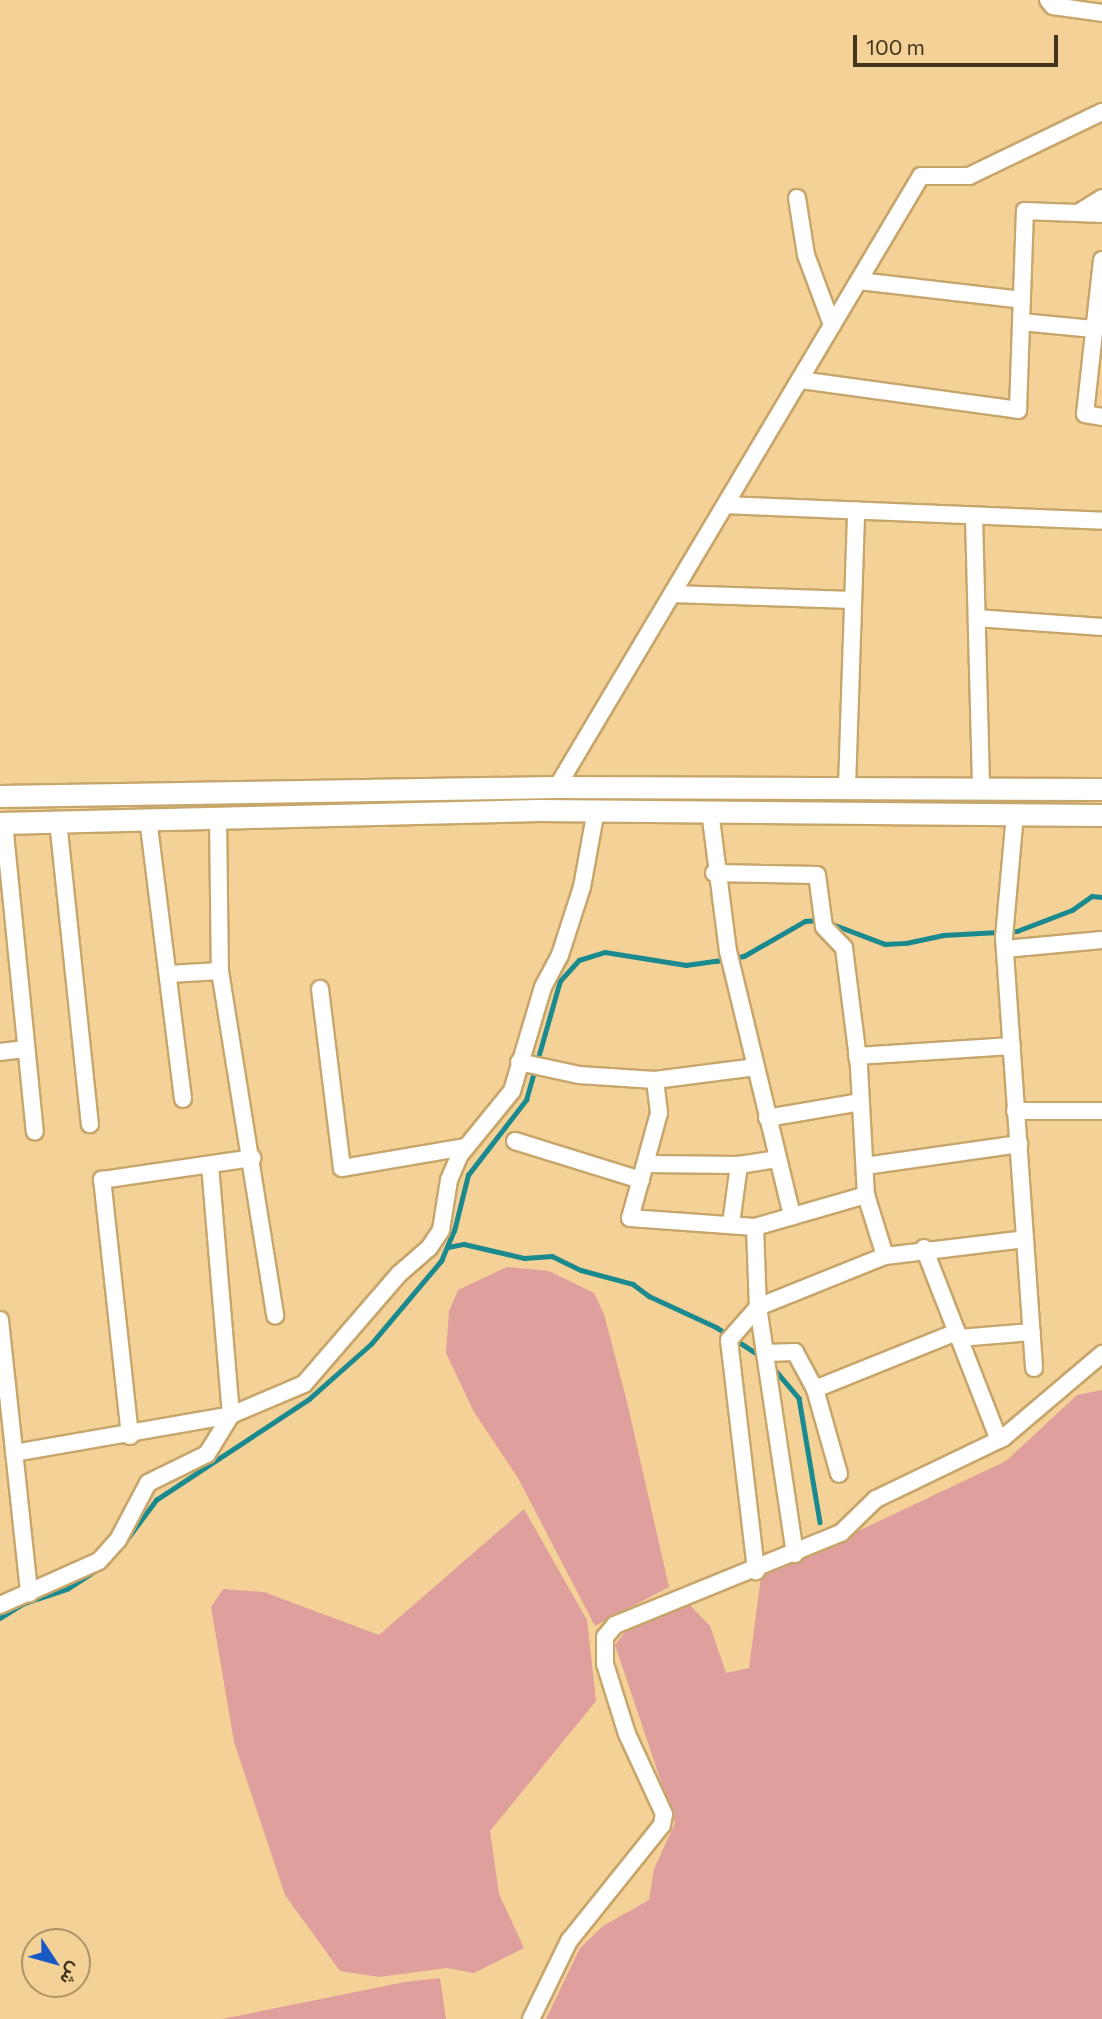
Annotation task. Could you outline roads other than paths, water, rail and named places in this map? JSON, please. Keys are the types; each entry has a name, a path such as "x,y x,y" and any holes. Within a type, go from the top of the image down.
{"main road":[{"path":"750,812 755,797 752,786"},
{"path":"782,786 778,796 782,812"},
{"path":"0,796 557,787 1102,789"},
{"path":"157,818 175,805 166,792"},
{"path":"206,793 199,806 212,817"},
{"path":"2,823 596,810 1102,815"}],"street":[{"path":"1048,0 1053,6 1102,13"},
{"path":"557,787 922,176 968,176 1102,112"},
{"path":"797,198 806,255 832,325"},
{"path":"1078,213 1102,198"},
{"path":"800,380 1018,410 1025,211 1102,214"},
{"path":"1102,260 1085,414 1102,417"},
{"path":"859,281 1022,300"},
{"path":"1021,322 1094,329"},
{"path":"726,505 1102,521"},
{"path":"848,787 856,510"},
{"path":"974,517 981,788"},
{"path":"672,594 853,600"},
{"path":"977,618 1102,627"},
{"path":"14,1453 130,1436 231,1415 304,1384 399,1274 429,1248 440,1230 449,1180 465,1147 512,1091 582,887 596,810"},
{"path":"709,811 714,873 729,959 792,1216"},
{"path":"1015,814 1004,937 1034,1368"},
{"path":"212,817 220,971 252,1158 275,1316"},
{"path":"157,818 169,974 183,1099"},
{"path":"58,821 90,1124"},
{"path":"2,823 35,1131"},
{"path":"714,873 817,875 823,919 844,948 857,1056 866,1195 885,1256"},
{"path":"1004,937 1102,940"},
{"path":"169,974 220,971"},
{"path":"320,989 342,1168 465,1147"},
{"path":"857,1056 1012,1046"},
{"path":"0,1052 26,1048"},
{"path":"522,1063 542,1068 655,1080 757,1067"},
{"path":"655,1080 659,1113 630,1218 755,1227 866,1195"},
{"path":"767,1118 861,1102"},
{"path":"1015,1111 1102,1111"},
{"path":"515,1141 643,1172 738,1165 777,1159"},
{"path":"864,1166 1019,1144"},
{"path":"130,1436 102,1180 252,1158"},
{"path":"0,1605 99,1561 118,1540 148,1483 207,1454 231,1415 210,1165"},
{"path":"731,1224 738,1165"},
{"path":"755,1227 758,1307 795,1554"},
{"path":"756,1571 733,1333 758,1307 885,1256 925,1248 1025,1239"},
{"path":"925,1248 999,1440"},
{"path":"0,1321 6,1436 14,1453 29,1593"},
{"path":"815,1389 958,1335 1032,1332"},
{"path":"765,1353 795,1352 815,1389 839,1474"},
{"path":"531,2019 569,1941 662,1825 664,1814 627,1734 605,1664 605,1637 615,1625 650,1607 756,1571 841,1533 876,1499 999,1440 1055,1398 1102,1354"}],"waterway":[{"path":"827,922 885,944 906,943 943,935 1017,931 1072,910 1092,896 1102,897"},
{"path":"124,1543 156,1500 309,1399 371,1344 441,1261 454,1231 468,1175 526,1100 560,981 579,960 605,952 686,965 716,961 744,956 805,921 819,920"},
{"path":"448,1247 464,1244 524,1258 552,1256 581,1270 633,1284 649,1296 716,1327 759,1355"},
{"path":"771,1365 799,1398 820,1522"},
{"path":"0,1618 22,1604 67,1589 107,1563"}]}
